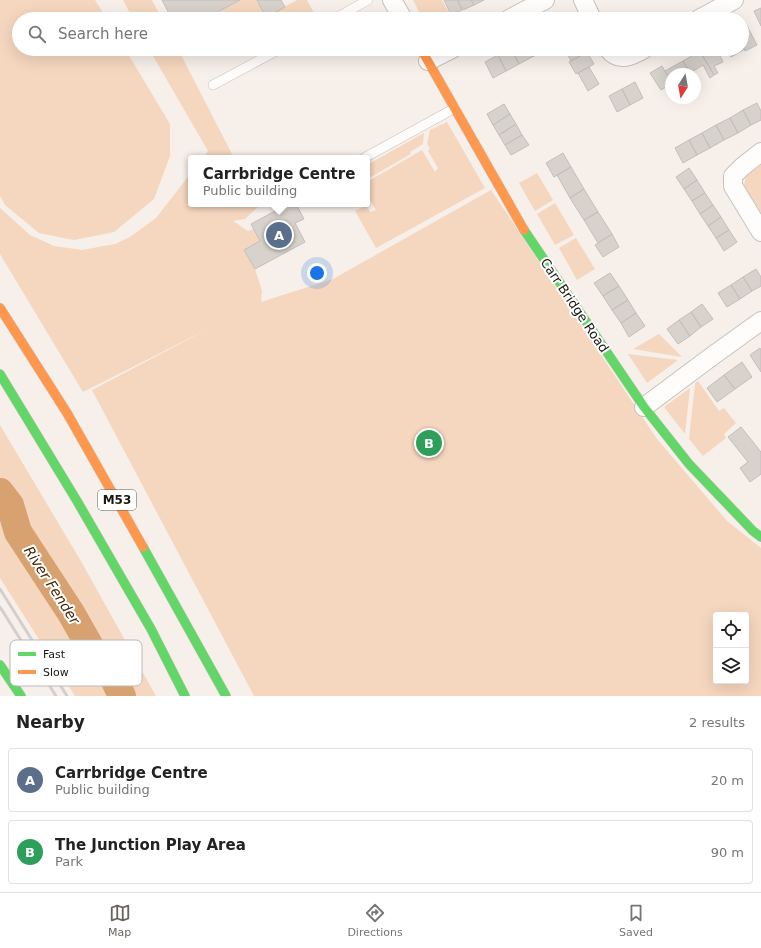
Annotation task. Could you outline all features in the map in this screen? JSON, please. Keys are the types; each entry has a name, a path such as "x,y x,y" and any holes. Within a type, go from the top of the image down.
{"main road":[{"name":"Carr Bridge Road","path":"426,56 517,219 644,407 689,464 753,531 761,537"},
{"name":"M53","path":"0,308 67,413 141,542 226,696"},
{"name":"M53","path":"0,374 77,501 151,629 185,696"},
{"path":"0,665 10,680"},
{"path":"14,686 21,696"}],"street":[{"path":"392,0 399,12"},
{"path":"522,12 545,0"},
{"path":"583,0 589,12"},
{"path":"712,12 734,0"},
{"path":"617,56 629,56"},
{"path":"761,152 733,176 733,186 761,232"},
{"path":"644,407 761,321"}],"lane":[{"path":"347,12 368,0"},
{"path":"213,85 267,56"},
{"path":"369,155 455,108"}],"shaded area":[{"path":"0,0 95,0 103,12 12,12 12,56 129,56 170,124 170,156 154,199 114,232 74,240 39,233 5,205 0,196"},
{"path":"123,0 152,0 158,12 129,12"},
{"path":"240,0 257,0 263,12 220,12"},
{"path":"297,0 307,0 313,12 275,12"},
{"path":"413,0 442,0 448,12 419,12"},
{"path":"153,56 182,56 232,155 205,155 208,151"},
{"path":"447,122 485,188 376,248 355,211 363,207 368,207 370,212 376,210 370,200 370,180 422,150 435,172 438,168 428,151 430,148 427,144 430,130"},
{"path":"424,133 423,144 410,152 411,154 371,177 370,163"},
{"path":"761,165 761,212 744,186 746,175"},
{"path":"537,173 553,200 535,211 519,183"},
{"path":"188,177 188,207 258,207 245,219 233,221 248,231 253,229 260,241 244,250 255,269 262,291 261,302 333,279 491,190 657,439 727,521 761,548 761,696 254,696 92,390 214,326 83,392 0,254 0,208 30,235 54,246 82,250 115,244 130,237 156,218"},
{"path":"555,203 574,235 555,245 537,214"},
{"path":"576,238 595,269 577,280 559,248"},
{"path":"659,334 682,357 633,349"},
{"path":"628,354 678,360 647,383"},
{"path":"698,381 719,411 724,408 736,423 724,434 726,438 703,456 689,439 695,384"},
{"path":"690,388 685,434 664,407"},
{"path":"0,425 82,563 125,640 39,640 0,578"},
{"path":"142,671 156,696 75,696 69,686 142,686"}],"building":[{"path":"162,0 240,0 217,12 168,12"},
{"path":"257,0 281,0 285,7 276,12 263,12"},
{"path":"444,0 457,0 462,10 458,12 450,12"},
{"path":"458,0 471,0 474,5 463,10"},
{"path":"471,0 484,0 474,5"},
{"path":"761,8 761,26 754,11"},
{"path":"749,30 757,45 749,49"},
{"path":"498,56 515,56 519,64 506,71"},
{"path":"498,56 506,71 493,78 485,62"},
{"path":"515,56 532,56 532,57 519,64"},
{"path":"568,56 580,56 571,61"},
{"path":"580,56 589,56 594,64 576,74 569,62"},
{"path":"692,56 703,56 714,75 710,78 703,65 698,68 687,68 683,61"},
{"path":"703,56 720,56 723,62 714,66 718,73 714,75"},
{"path":"683,61 687,68 670,68"},
{"path":"662,66 665,71 665,88 661,90 650,73"},
{"path":"589,67 599,84 588,91 578,73"},
{"path":"635,82 643,98 630,105 622,89"},
{"path":"622,89 630,105 617,112 609,96"},
{"path":"757,103 761,111 761,120 751,125 743,110"},
{"path":"504,104 510,114 493,125 487,114"},
{"path":"743,110 751,125 738,133 730,118"},
{"path":"510,114 516,124 499,135 493,125"},
{"path":"730,118 738,133 724,140 716,125"},
{"path":"516,124 522,135 505,145 499,135"},
{"path":"716,125 724,140 710,148 702,133"},
{"path":"702,133 710,148 697,155 689,140"},
{"path":"522,135 529,145 511,155 505,145"},
{"path":"689,140 697,155 683,163 675,148"},
{"path":"563,153 571,167 554,177 546,163"},
{"path":"571,167 584,189 570,198 557,175"},
{"path":"689,168 697,180 684,189 676,177"},
{"path":"697,180 705,193 692,201 684,189"},
{"path":"584,189 598,212 584,220 570,198"},
{"path":"705,193 713,205 700,214 692,201"},
{"path":"713,205 721,217 708,226 700,214"},
{"path":"282,207 298,207 304,219 295,223 305,242 255,269 244,250 260,241 251,224"},
{"path":"598,212 612,234 598,243 584,220"},
{"path":"721,217 729,230 716,238 708,226"},
{"path":"729,230 737,242 724,251 716,238"},
{"path":"612,234 619,247 603,257 595,245"},
{"path":"756,269 761,277 761,286 752,291 743,277"},
{"path":"610,273 619,286 603,296 594,283"},
{"path":"743,277 752,291 740,299 731,285"},
{"path":"731,285 740,299 727,307 718,293"},
{"path":"619,286 628,300 612,310 603,296"},
{"path":"628,300 636,313 621,323 612,310"},
{"path":"702,304 713,319 701,327 691,312"},
{"path":"691,312 701,327 690,336 679,320"},
{"path":"636,313 645,326 629,337 621,323"},
{"path":"679,320 690,336 678,344 667,329"},
{"path":"760,348 761,350 761,372 750,355"},
{"path":"742,362 752,377 735,389 724,375"},
{"path":"724,375 735,389 717,402 707,388"},
{"path":"741,427 761,452 761,474 750,482 740,468 748,462 728,437"}],"waterway":[{"name":"River Fender","path":"0,492 10,505 18,532 71,613 86,640"},
{"name":"River Fender","path":"117,686 122,696"}],"railway":[{"path":"0,589 32,640"},
{"path":"0,607 21,640"},
{"path":"50,686 56,696"},
{"path":"61,686 67,696"}],"traffic: fast":[{"path":"524,230 644,407 689,464 753,531 761,537"},
{"path":"0,374 77,501 151,629 185,696"},
{"path":"143,547 226,696"},
{"path":"0,665 10,680"},
{"path":"14,686 21,696"}],"traffic: slow":[{"path":"425,56 524,230"},
{"path":"0,308 67,413 143,547"}],"place":[{"name":"Carrbridge Centre","path":"279,235"},
{"name":"The Junction Play Area","path":"429,443"}]}
